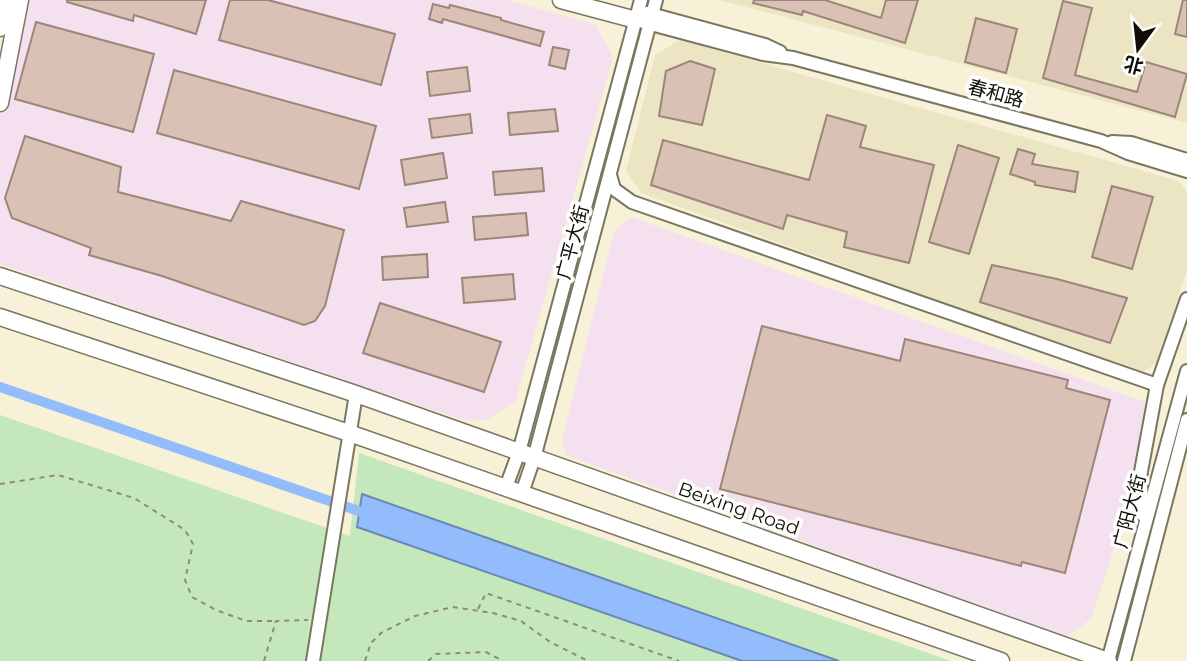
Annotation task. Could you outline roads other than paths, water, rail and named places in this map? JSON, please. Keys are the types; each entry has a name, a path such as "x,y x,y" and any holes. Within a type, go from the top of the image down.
{"main road":[{"path":"0,27 8,0"},
{"path":"0,103 20,0"},
{"path":"561,0 644,14"},
{"path":"598,0 644,14"},
{"name":"Beixing Road","path":"0,276 356,394 1108,661"},
{"path":"0,317 348,441 514,490 1001,661"}],"street":[{"name":"广平大街","path":"526,455 644,14 656,0"},
{"name":"广平大街","path":"514,490 598,219 644,14"},
{"name":"春和路","path":"644,14 765,45 793,58 1101,141 1129,153 1187,171"},
{"path":"1101,141 1131,143 1187,160"},
{"path":"610,175 614,189 632,202 1157,385"},
{"path":"598,219 602,212 611,206 632,202"},
{"path":"1144,527 1140,477 1157,385 1187,299"},
{"name":"广阳大街","path":"1108,661 1187,371"},
{"path":"313,661 356,394"},
{"name":"广阳大街","path":"1124,661 1187,420"}],"water":[{"path":"362,494 839,661 742,661 357,527"}],"waterway":[{"path":"0,387 370,515"}]}
